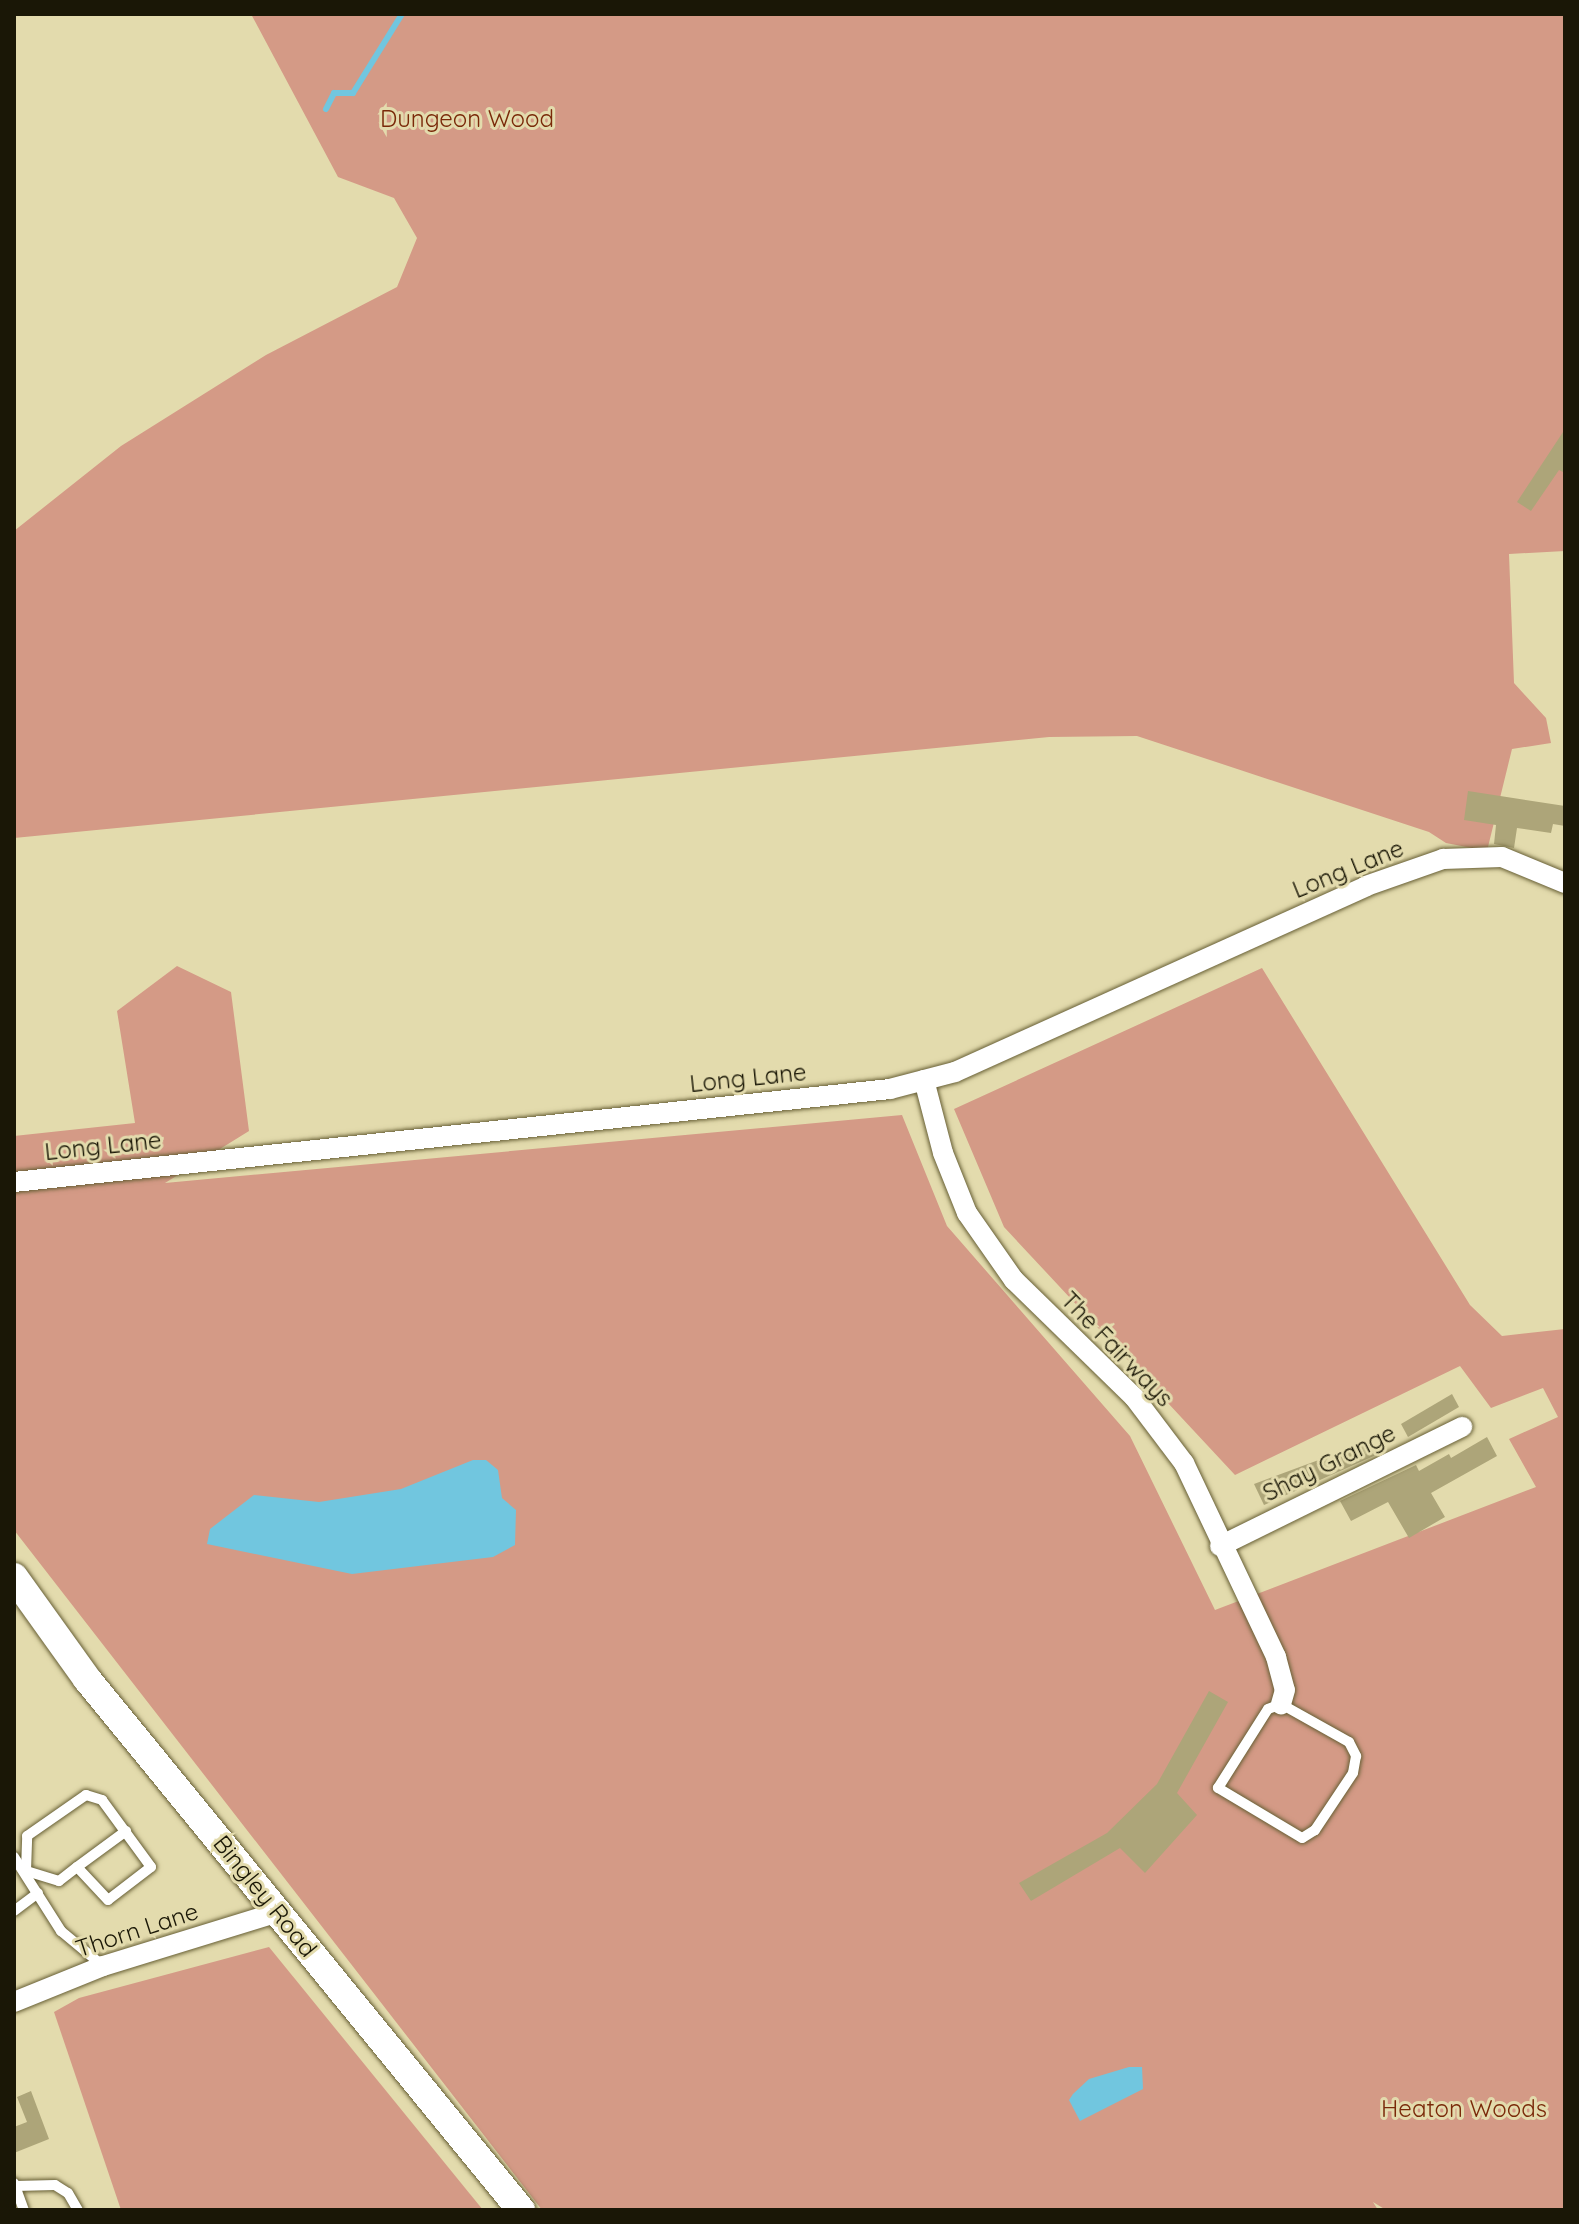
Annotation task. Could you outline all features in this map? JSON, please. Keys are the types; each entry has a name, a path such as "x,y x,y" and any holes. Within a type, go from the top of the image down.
{"main road":[{"name":"Bingley Road","path":"14,1577 87,1679 521,2210"}],"street":[{"name":"Long Lane","path":"14,1182 890,1089 955,1072 1366,886 1443,859 1502,857 1565,883"},
{"name":"The Fairways","path":"924,1080 943,1153 967,1213 1014,1280 1134,1397 1184,1463 1220,1546 1276,1657 1285,1690 1281,1704"},
{"name":"Shay Grange","path":"1220,1546 1462,1427"},
{"name":"Thorn Lane","path":"14,2002 103,1966 278,1912"}],"lane":[{"path":"1281,1704 1349,1742 1356,1756 1353,1773 1315,1830 1302,1838 1218,1788 1268,1709 1281,1704"},
{"path":"26,1871 27,1836 80,1796 102,1800 151,1870 104,1901 77,1867"},
{"path":"26,1871 59,1881 126,1831"},
{"path":"14,1857 26,1871 61,1931 103,1966"},
{"path":"14,1911 38,1893"},
{"path":"24,2210 15,2185 55,2185 68,2193 78,2210"}],"green space":[{"name":"Dungeon Wood","path":"251,14 1565,14 1565,551 1509,554 1514,683 1546,718 1551,743 1512,749 1487,851 1446,843 1429,832 1137,736 1049,737 14,838 14,531 121,446 266,355 397,287 417,238 394,198 338,177"},
{"name":"Heaton Woods","path":"177,966 231,992 249,1131 165,1183 902,1115 947,1226 1130,1436 1215,1610 1536,1487 1509,1439 1558,1417 1543,1388 1491,1408 1460,1366 1235,1475 1004,1227 954,1109 1262,968 1470,1305 1502,1336 1565,1329 1565,2210 1386,2210 1373,2202 1378,2210 542,2210 14,1530 14,1136 135,1123 117,1011"},
{"path":"269,1947 483,2210 121,2210 54,2012 79,1998"}],"water":[{"path":"473,1460 486,1460 498,1470 502,1498 516,1510 515,1545 493,1557 352,1574 207,1544 210,1529 254,1495 319,1502 401,1489"},
{"path":"1129,2067 1142,2067 1143,2089 1080,2121 1069,2100 1073,2094 1089,2079"}],"building":[{"path":"1565,429 1565,473 1559,470 1531,511 1517,502"},
{"path":"1468,791 1565,806 1565,826 1553,824 1551,833 1517,828 1514,848 1494,844 1496,825 1464,820"},
{"path":"1452,1394 1459,1407 1408,1437 1401,1424"},
{"path":"1487,1437 1497,1456 1431,1493 1445,1517 1409,1538 1388,1502 1351,1521 1340,1501 1416,1465 1419,1471 1449,1454 1451,1458"},
{"path":"1370,1441 1376,1455 1264,1505 1254,1484"},
{"path":"1209,1691 1228,1702 1177,1793 1197,1815 1145,1873 1120,1848 1031,1901 1019,1883 1107,1833 1157,1784"},
{"path":"31,2091 49,2139 14,2153 14,2127 27,2122 17,2097"}],"waterway":[{"path":"326,109 334,93 353,93 402,14"}]}
